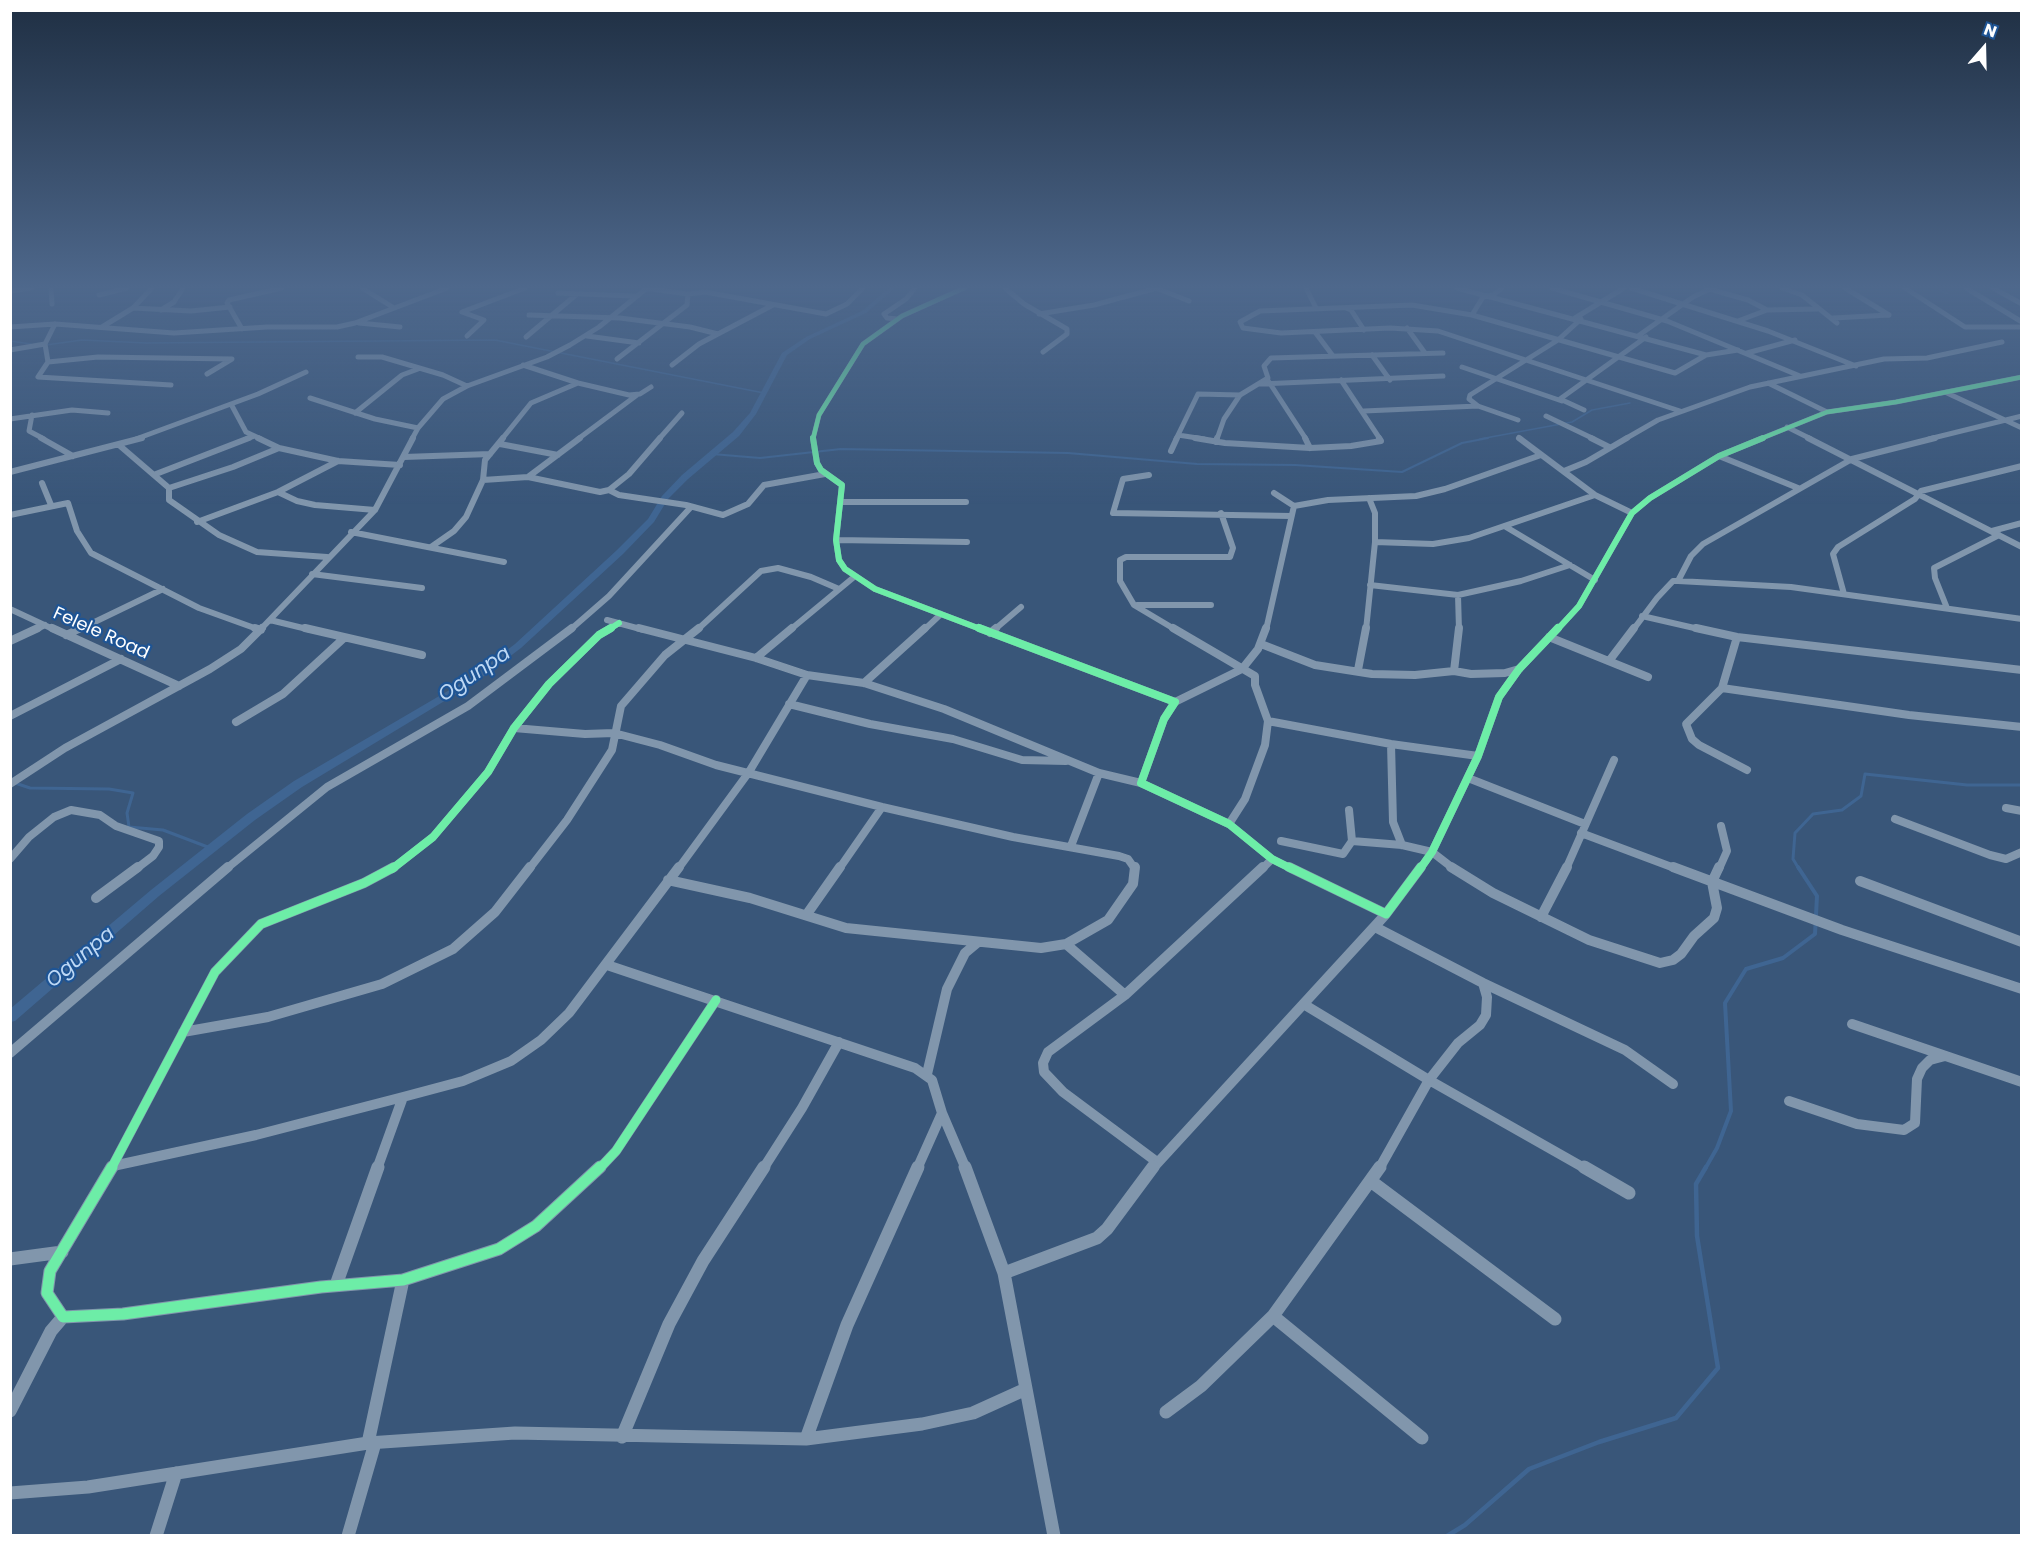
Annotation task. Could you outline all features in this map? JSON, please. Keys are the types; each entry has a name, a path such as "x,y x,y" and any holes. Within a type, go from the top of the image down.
{"street":[{"path":"67,360 48,362 38,377 171,385"},
{"path":"207,374 230,360"},
{"path":"392,360 455,379 466,386"},
{"path":"10,784 65,748 179,686 241,649 327,556 375,510 418,428 435,406 466,386 535,360"},
{"path":"672,365 678,360"},
{"path":"853,360 819,415 813,440 817,463 825,474 842,485 836,540 839,560 854,577 875,589 1175,702"},
{"path":"1216,442 1224,419 1240,395 1266,380 1268,372 1264,366 1267,360"},
{"path":"1375,360 1389,380"},
{"path":"1518,420 1479,406 1469,399 1470,395 1494,378 1524,360"},
{"path":"1529,360 1680,411"},
{"path":"1562,401 1562,396 1617,360"},
{"path":"1628,360 1675,373 1697,360"},
{"path":"1763,360 1800,376"},
{"path":"1842,360 1856,366"},
{"path":"1564,471 1658,420 1680,411 1767,383 1879,360"},
{"path":"522,365 578,383 637,395"},
{"path":"1462,367 1584,410"},
{"path":"355,413 402,375 418,368"},
{"path":"10,472 119,445 231,404 306,372"},
{"path":"1259,384 1443,376"},
{"path":"1004,1273 1097,1238 1107,1229 1157,1162 1218,1094 1305,1005 1386,914 1432,852 1478,756 1493,708 1519,669 1579,606 1632,513 1650,498 1719,456 1827,412 1946,393 2022,377"},
{"path":"1266,380 1272,384 1310,448"},
{"path":"1178,435 1216,442 1310,448 1351,447 1381,441 1364,411 1341,380"},
{"path":"431,547 454,531 466,517 483,480 486,460 535,400 578,383"},
{"path":"1767,383 1827,412"},
{"path":"528,477 637,395 651,387"},
{"path":"1946,393 2022,428"},
{"path":"1171,451 1198,394 1240,395"},
{"path":"310,398 355,413 418,428"},
{"path":"231,404 242,428 252,437 279,448 338,461 400,465"},
{"path":"1364,411 1479,406"},
{"path":"10,419 72,410 108,413"},
{"path":"483,480 528,477 600,492 609,490 629,474 682,413"},
{"path":"32,415 29,431 32,434 73,456"},
{"path":"1546,416 1609,447"},
{"path":"1678,581 1696,548 1852,459 2022,416"},
{"path":"1787,427 2022,547"},
{"path":"156,474 252,437"},
{"path":"1519,438 1595,495 1632,513"},
{"path":"500,444 558,455"},
{"path":"119,445 156,474 169,488 169,500 197,522 256,552 327,556"},
{"path":"169,488 233,467 279,448"},
{"path":"404,457 490,454"},
{"path":"1274,493 1294,506 1328,500 1416,496 1445,489 1541,455"},
{"path":"1719,456 1798,488"},
{"path":"197,522 278,492 338,461"},
{"path":"1844,594 1833,554 1838,547 1872,524 1915,500 1918,494 1925,489 2022,466"},
{"path":"609,490 633,497 688,506 713,514 730,513 748,504 764,485 825,474"},
{"path":"1149,475 1123,479 1113,513 1221,513 1291,516"},
{"path":"42,483 51,506"},
{"path":"278,492 297,501 315,505 375,510"},
{"path":"1375,542 1433,544 1469,538 1595,495"},
{"path":"1358,670 1375,542 1375,513 1369,498"},
{"path":"840,502 905,504 966,502"},
{"path":"10,515 68,503 71,506 77,531 91,553 199,608 261,630"},
{"path":"10,1053 224,870 327,787 468,706 556,642 609,596 688,506"},
{"path":"1141,783 1164,718 1175,702 1242,669 1261,644 1282,566 1294,506"},
{"path":"1221,513 1233,548 1230,557 1132,557 1120,560 1120,581 1134,605 1255,676 1254,685 1268,721 1258,770 1245,799 1229,824"},
{"path":"1947,608 1935,578 1934,568 1995,533 2022,523"},
{"path":"1506,527 1595,580"},
{"path":"351,532 504,562"},
{"path":"836,540 967,542"},
{"path":"1370,585 1458,595 1521,581 1570,565"},
{"path":"183,1032 268,1017 330,1001 382,984 453,949 495,912 545,849 612,750 621,706 655,665 761,571 769,568 797,573 839,589"},
{"path":"312,573 422,588"},
{"path":"756,658 854,577"},
{"path":"1609,661 1642,616 1673,581 1791,587 2022,619"},
{"path":"66,635 163,589"},
{"path":"1454,671 1459,644 1458,595"},
{"path":"1134,605 1211,605"},
{"path":"990,633 1021,607"},
{"name":"Felele Road","path":"10,609 179,686"},
{"path":"864,683 941,614"},
{"path":"1642,616 1737,637 2022,670"},
{"path":"270,620 422,655"},
{"path":"607,620 687,639 807,675 864,683 944,709 1099,773 1141,783 1229,824 1272,859 1386,914"},
{"path":"63,1317 47,1293 50,1271 112,1166 216,972 261,924 364,883 393,868 418,850 445,825 489,772 514,728 579,652 599,635 619,623"},
{"path":"10,641 45,625"},
{"path":"1549,637 1648,677"},
{"path":"1737,637 1722,688 1686,724 1690,736 1699,746 1747,770"},
{"path":"236,722 284,694 344,638"},
{"path":"1261,644 1315,665 1396,674 1454,671 1471,674 1505,673 1519,669"},
{"path":"10,716 122,659"},
{"path":"112,1166 256,1135 463,1081 511,1061 542,1040 569,1013 607,965 668,880 708,831 749,772 807,675"},
{"path":"1722,688 1909,715 2022,727"},
{"path":"789,704 870,724 953,740 1022,760 1078,763"},
{"path":"1268,721 1391,744 1478,756"},
{"path":"514,728 585,734 614,733 660,745 716,765 882,807 1013,837 1071,846 1128,859 1136,871 1133,884 1108,920 1066,945 1022,948 922,934 846,928 807,914 668,880"},
{"path":"1391,744 1393,822 1402,845"},
{"path":"1541,917 1614,760"},
{"path":"1071,846 1099,773"},
{"path":"1468,778 1712,882 1842,930 2022,989"},
{"path":"807,914 882,807"},
{"path":"2006,808 2022,812"},
{"path":"10,859 29,837 54,817 71,810 100,815 116,826 159,841 159,847 153,856 96,898"},
{"path":"1281,841 1343,854 1352,841 1350,810"},
{"path":"1895,819 1990,855 2006,859 2022,852"},
{"path":"1352,841 1402,845 1432,852 1443,862 1493,893 1541,917 1606,946 1653,962 1667,963 1681,954 1694,936 1714,918 1717,908 1712,882 1727,851 1721,826"},
{"path":"1157,1162 1063,1092 1044,1072 1043,1063 1048,1052 1125,995 1272,859"},
{"path":"1860,881 2022,942"},
{"path":"1375,927 1483,983 1625,1050 1672,1084"},
{"path":"927,1074 947,989 965,952 977,943"},
{"path":"1066,945 1125,995"},
{"path":"607,965 716,1000 927,1074 939,1096 942,1113 974,1188 1004,1273 1053,1536"},
{"path":"1166,1412 1201,1386 1273,1316 1372,1182 1429,1080 1458,1043 1480,1025 1486,1015 1487,997 1483,983"},
{"path":"10,1411 51,1330 63,1317 123,1314 336,1285 403,1280 499,1249 536,1226 585,1183 616,1151 716,1000"},
{"path":"1305,1005 1429,1080 1629,1193"},
{"path":"1852,1024 2022,1082"},
{"path":"622,1437 669,1324 698,1272 802,1108 839,1042"},
{"path":"1789,1101 1857,1124 1881,1129 1904,1130 1915,1123 1917,1079 1922,1068 1930,1060 1945,1056"},
{"path":"336,1285 403,1097"},
{"path":"806,1439 847,1325 942,1113"},
{"path":"1372,1182 1555,1319"},
{"path":"10,1259 62,1252"},
{"path":"348,1536 371,1443 403,1280"},
{"path":"1273,1316 1422,1438"},
{"path":"10,1493 88,1487 371,1443 515,1433 806,1439 922,1424 973,1413 1026,1389"},
{"path":"156,1536 176,1473"}],"waterway":[{"path":"597,360 764,393"},
{"name":"Ogunpa","path":"10,1017 155,893 251,817 298,784 473,680 518,646 620,552 651,520 665,498 685,477 736,434 753,414 781,360"},
{"path":"1480,439 1572,422 1592,410 1630,403"},
{"path":"712,454 760,458 841,449 1068,453 1197,464 1295,465 1402,472 1462,443 1488,438"},
{"path":"1799,869 1793,859 1795,833 1813,814 1842,810 1861,796 1865,774 1967,785 2022,785"},
{"path":"15,783 30,788 109,789 133,793 127,813 129,827 163,830 213,849"},
{"path":"1705,1169 1717,1148 1731,1111 1725,1003 1746,969 1783,958 1815,934 1817,896 1798,867"},
{"path":"1447,1536 1465,1525 1529,1469 1599,1442 1676,1418 1718,1368 1697,1236 1696,1184 1706,1167"}],"cycle path":[{"path":"853,360 819,415 813,439 817,463 821,470 842,485 836,540 839,560 845,569 875,589 1175,702 1164,719 1141,783 1229,824 1272,859 1386,914 1432,852 1478,756 1499,697 1519,669 1579,606 1632,513 1650,498 1719,456 1827,412 1896,402 2022,377"},
{"path":"619,623 599,635 549,684 514,728 488,772 433,837 393,868 364,883 261,924 215,972 113,1166 50,1271 47,1293 63,1317 123,1314 321,1287 403,1280 499,1249 536,1226 585,1183 616,1151 716,1000"}]}
